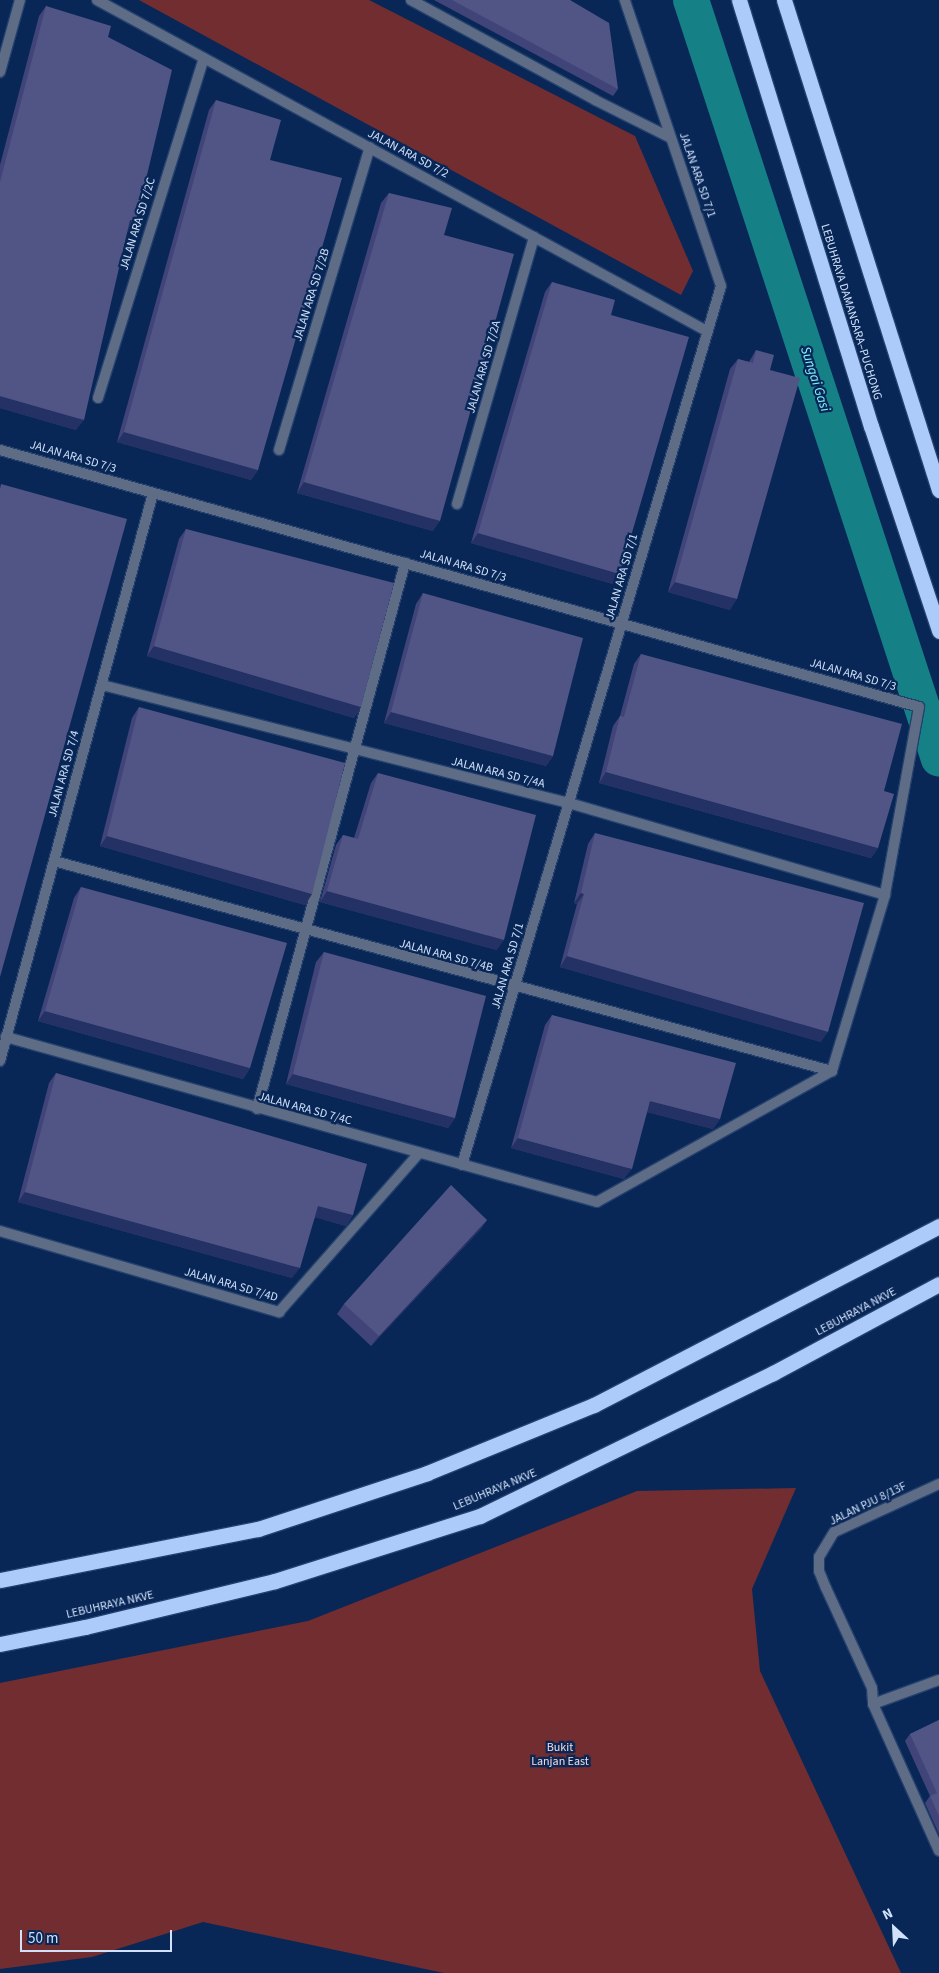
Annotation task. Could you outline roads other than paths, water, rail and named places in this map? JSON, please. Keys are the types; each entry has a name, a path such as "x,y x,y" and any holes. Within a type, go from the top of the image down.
{"highway":[{"name":"LEBUHRAYA DAMANSARA–PUCHONG","path":"739,0 868,417 939,631"},
{"path":"784,0 939,490"},
{"path":"0,1580 258,1529 427,1473 594,1406 939,1226"},
{"name":"LEBUHRAYA NKVE","path":"0,1644 85,1627 275,1581 480,1516 765,1378 939,1284"}],"street":[{"path":"0,72 20,0"},
{"name":"JALAN ARA SD 7/2","path":"97,0 708,331"},
{"path":"411,0 595,100 671,138"},
{"name":"JALAN ARA SD 7/1","path":"462,1165 721,286 625,0"},
{"name":"JALAN ARA SD 7/2C","path":"98,398 204,58"},
{"name":"JALAN ARA SD 7/2B","path":"279,450 370,148"},
{"name":"JALAN ARA SD 7/2A","path":"456,504 534,237"},
{"name":"JALAN ARA SD 7/3","path":"0,450 919,707 885,895"},
{"name":"JALAN ARA SD 7/4","path":"0,1061 153,493"},
{"path":"257,1109 405,563"},
{"name":"JALAN ARA SD 7/4A","path":"102,685 569,804 885,895"},
{"name":"JALAN ARA SD 7/4B","path":"54,861 514,988 832,1070"},
{"path":"832,1070 885,895"},
{"name":"JALAN ARA SD 7/4C","path":"6,1037 257,1109 597,1202 832,1070"},
{"name":"JALAN ARA SD 7/4D","path":"0,1231 280,1312 419,1153"},
{"name":"JALAN PJU 8/13F","path":"873,1704 872,1688 819,1571 819,1558 834,1532 939,1484"},
{"path":"939,1680 873,1704 939,1851"}],"waterway":[{"name":"Sungai Gasi","path":"691,0 939,759"}],"park label":[{"name":"Bukit Lanjan East","path":"560,1755"}]}
